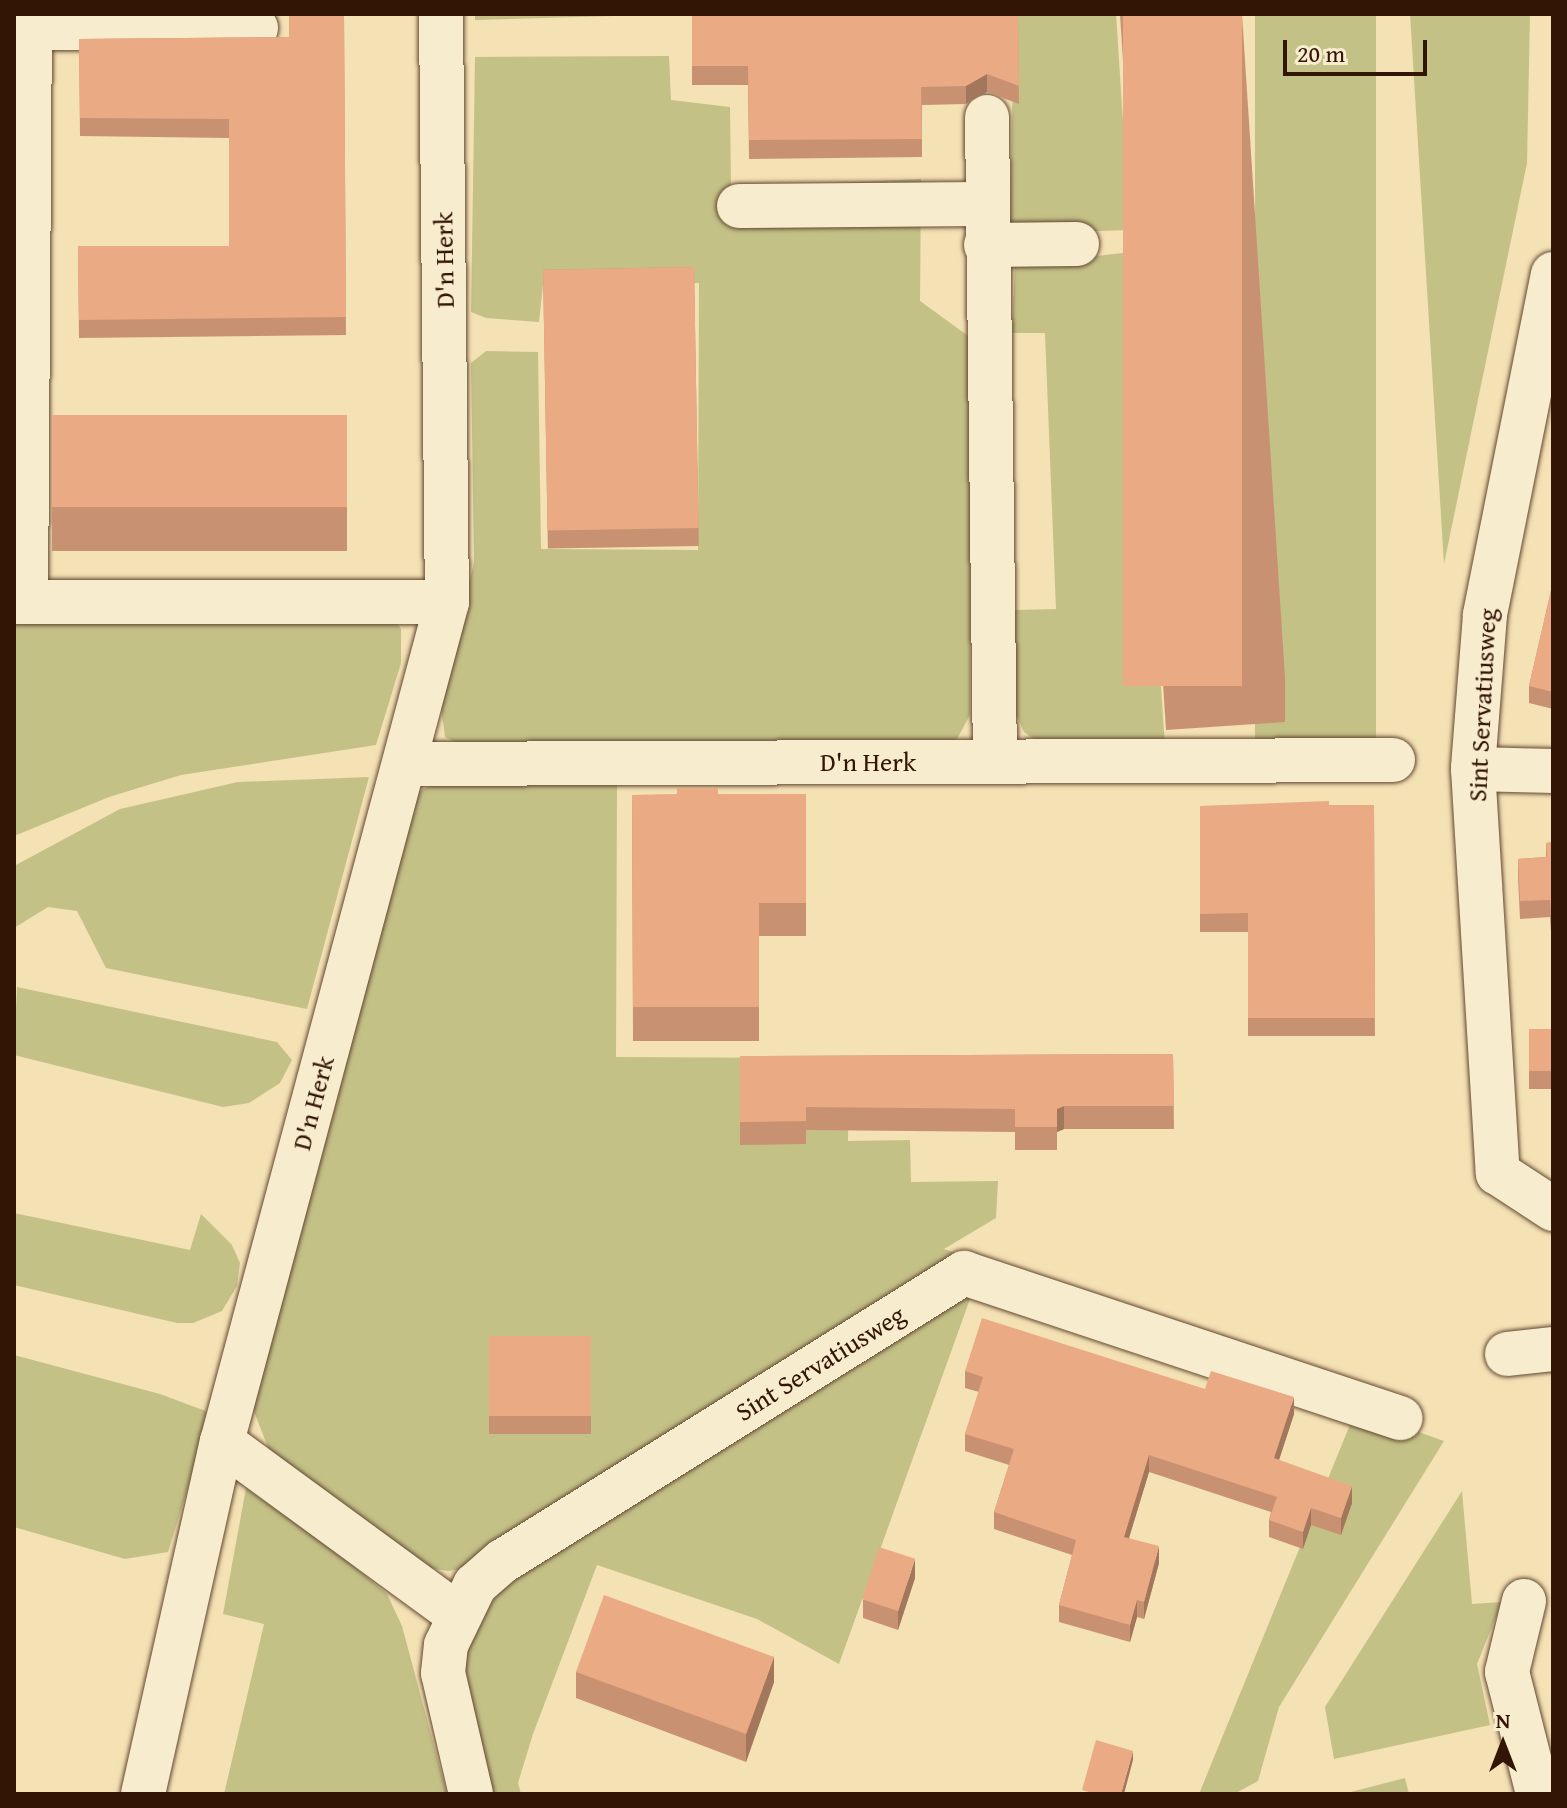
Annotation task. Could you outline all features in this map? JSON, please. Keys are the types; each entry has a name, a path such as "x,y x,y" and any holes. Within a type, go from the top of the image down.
{"street":[{"name":"D'n Herk","path":"143,1794 222,1442 447,602 441,14"},
{"path":"256,28 30,21 20,602 447,602"},
{"path":"987,117 995,762"},
{"path":"739,206 987,244 1077,244"},
{"name":"Sint Servatiusweg","path":"1553,274 1485,615 1473,769 1498,1173 1553,1209"},
{"name":"D'n Herk","path":"405,764 1393,760"},
{"path":"1473,769 1553,771"},
{"name":"Sint Servatiusweg","path":"471,1794 443,1673 446,1645 457,1614 475,1585 503,1561 964,1273 1401,1418"},
{"path":"1507,1354 1553,1349"},
{"path":"222,1442 457,1614"},
{"path":"1524,1601 1507,1672 1538,1794"}],"shaded area":[{"path":"475,14 683,14 475,20"},
{"path":"1014,14 1116,14 1130,230 1010,234"},
{"path":"1255,14 1376,14 1376,745 1255,745"},
{"path":"1410,14 1530,14 1527,163 1444,564"},
{"path":"669,56 671,100 730,107 731,188 921,179 920,301 971,338 970,715 957,739 932,751 459,744 445,737 441,707 474,562 471,363 486,351 538,352 541,549 698,550 699,283 543,285 539,322 486,318 471,312 475,57"},
{"path":"1132,252 1165,747 1047,748 1024,732 1012,706 1012,610 1056,609 1045,333 1012,333 1015,265"},
{"path":"390,613 401,629 401,663 376,745 181,775 109,797 14,836 14,616"},
{"path":"369,777 307,1009 106,968 77,911 48,907 14,928 14,866 120,809 238,782"},
{"path":"432,785 617,785 616,1057 849,1058 848,1141 910,1140 911,1182 998,1181 996,1218 944,1249 962,1255 469,1568 448,1571 430,1568 271,1455 253,1409 414,794"},
{"path":"17,987 277,1042 292,1060 280,1083 249,1103 223,1107 14,1055"},
{"path":"14,1213 190,1250 201,1214 232,1245 240,1263 237,1286 222,1311 193,1323 177,1323 14,1285"},
{"path":"966,1294 970,1299 839,1664 757,1619 597,1565 533,1734 518,1783 521,1794 485,1794 461,1684 469,1633 522,1561"},
{"path":"14,1355 160,1394 211,1413 168,1552 125,1559 14,1527"},
{"path":"1356,1410 1444,1441 1279,1707 1258,1781 1234,1794 1199,1794"},
{"path":"246,1488 338,1553 387,1594 402,1626 447,1794 224,1794 264,1624 223,1614"},
{"path":"1462,1491 1472,1604 1502,1602 1477,1664 1490,1725 1334,1759 1325,1707"},
{"path":"1405,1778 1409,1794 1343,1794"}],"building":[{"path":"289,14 344,14 346,317 79,320 78,246 229,246 229,119 80,118 79,39 289,37"},
{"path":"692,14 1018,14 1019,86 987,74 966,86 921,87 922,139 749,140 748,66 692,66"},
{"path":"1123,14 1242,14 1242,686 1123,686"},
{"path":"694,267 699,528 548,531 543,270"},
{"path":"52,415 347,415 347,507 52,507"},
{"path":"1553,582 1553,692 1529,686"},
{"path":"677,788 718,788 718,794 806,794 806,903 759,903 759,1007 633,1007 632,795 677,794"},
{"path":"1329,801 1329,805 1374,805 1375,1018 1248,1018 1248,913 1200,914 1200,806"},
{"path":"1553,842 1553,945 1550,900 1520,901 1518,859 1547,857 1546,843"},
{"path":"1529,1029 1553,1029 1553,1071 1529,1071"},
{"path":"1173,1054 1174,1106 1064,1106 1057,1109 1057,1127 1015,1127 1015,1109 806,1107 806,1121 740,1122 740,1056"},
{"path":"982,1318 1205,1389 1211,1371 1294,1397 1274,1458 1352,1486 1341,1518 1311,1508 1303,1532 1269,1520 1277,1497 1149,1455 1124,1537 1159,1546 1144,1602 1137,1600 1130,1625 1059,1605 1076,1540 994,1512 1014,1449 965,1434 983,1377 965,1371"},
{"path":"489,1336 591,1336 591,1416 489,1416"},
{"path":"879,1547 915,1559 898,1611 862,1599"},
{"path":"604,1595 774,1657 746,1734 576,1672"},
{"path":"1096,1740 1133,1751 1121,1794 1096,1794 1082,1790"}]}
